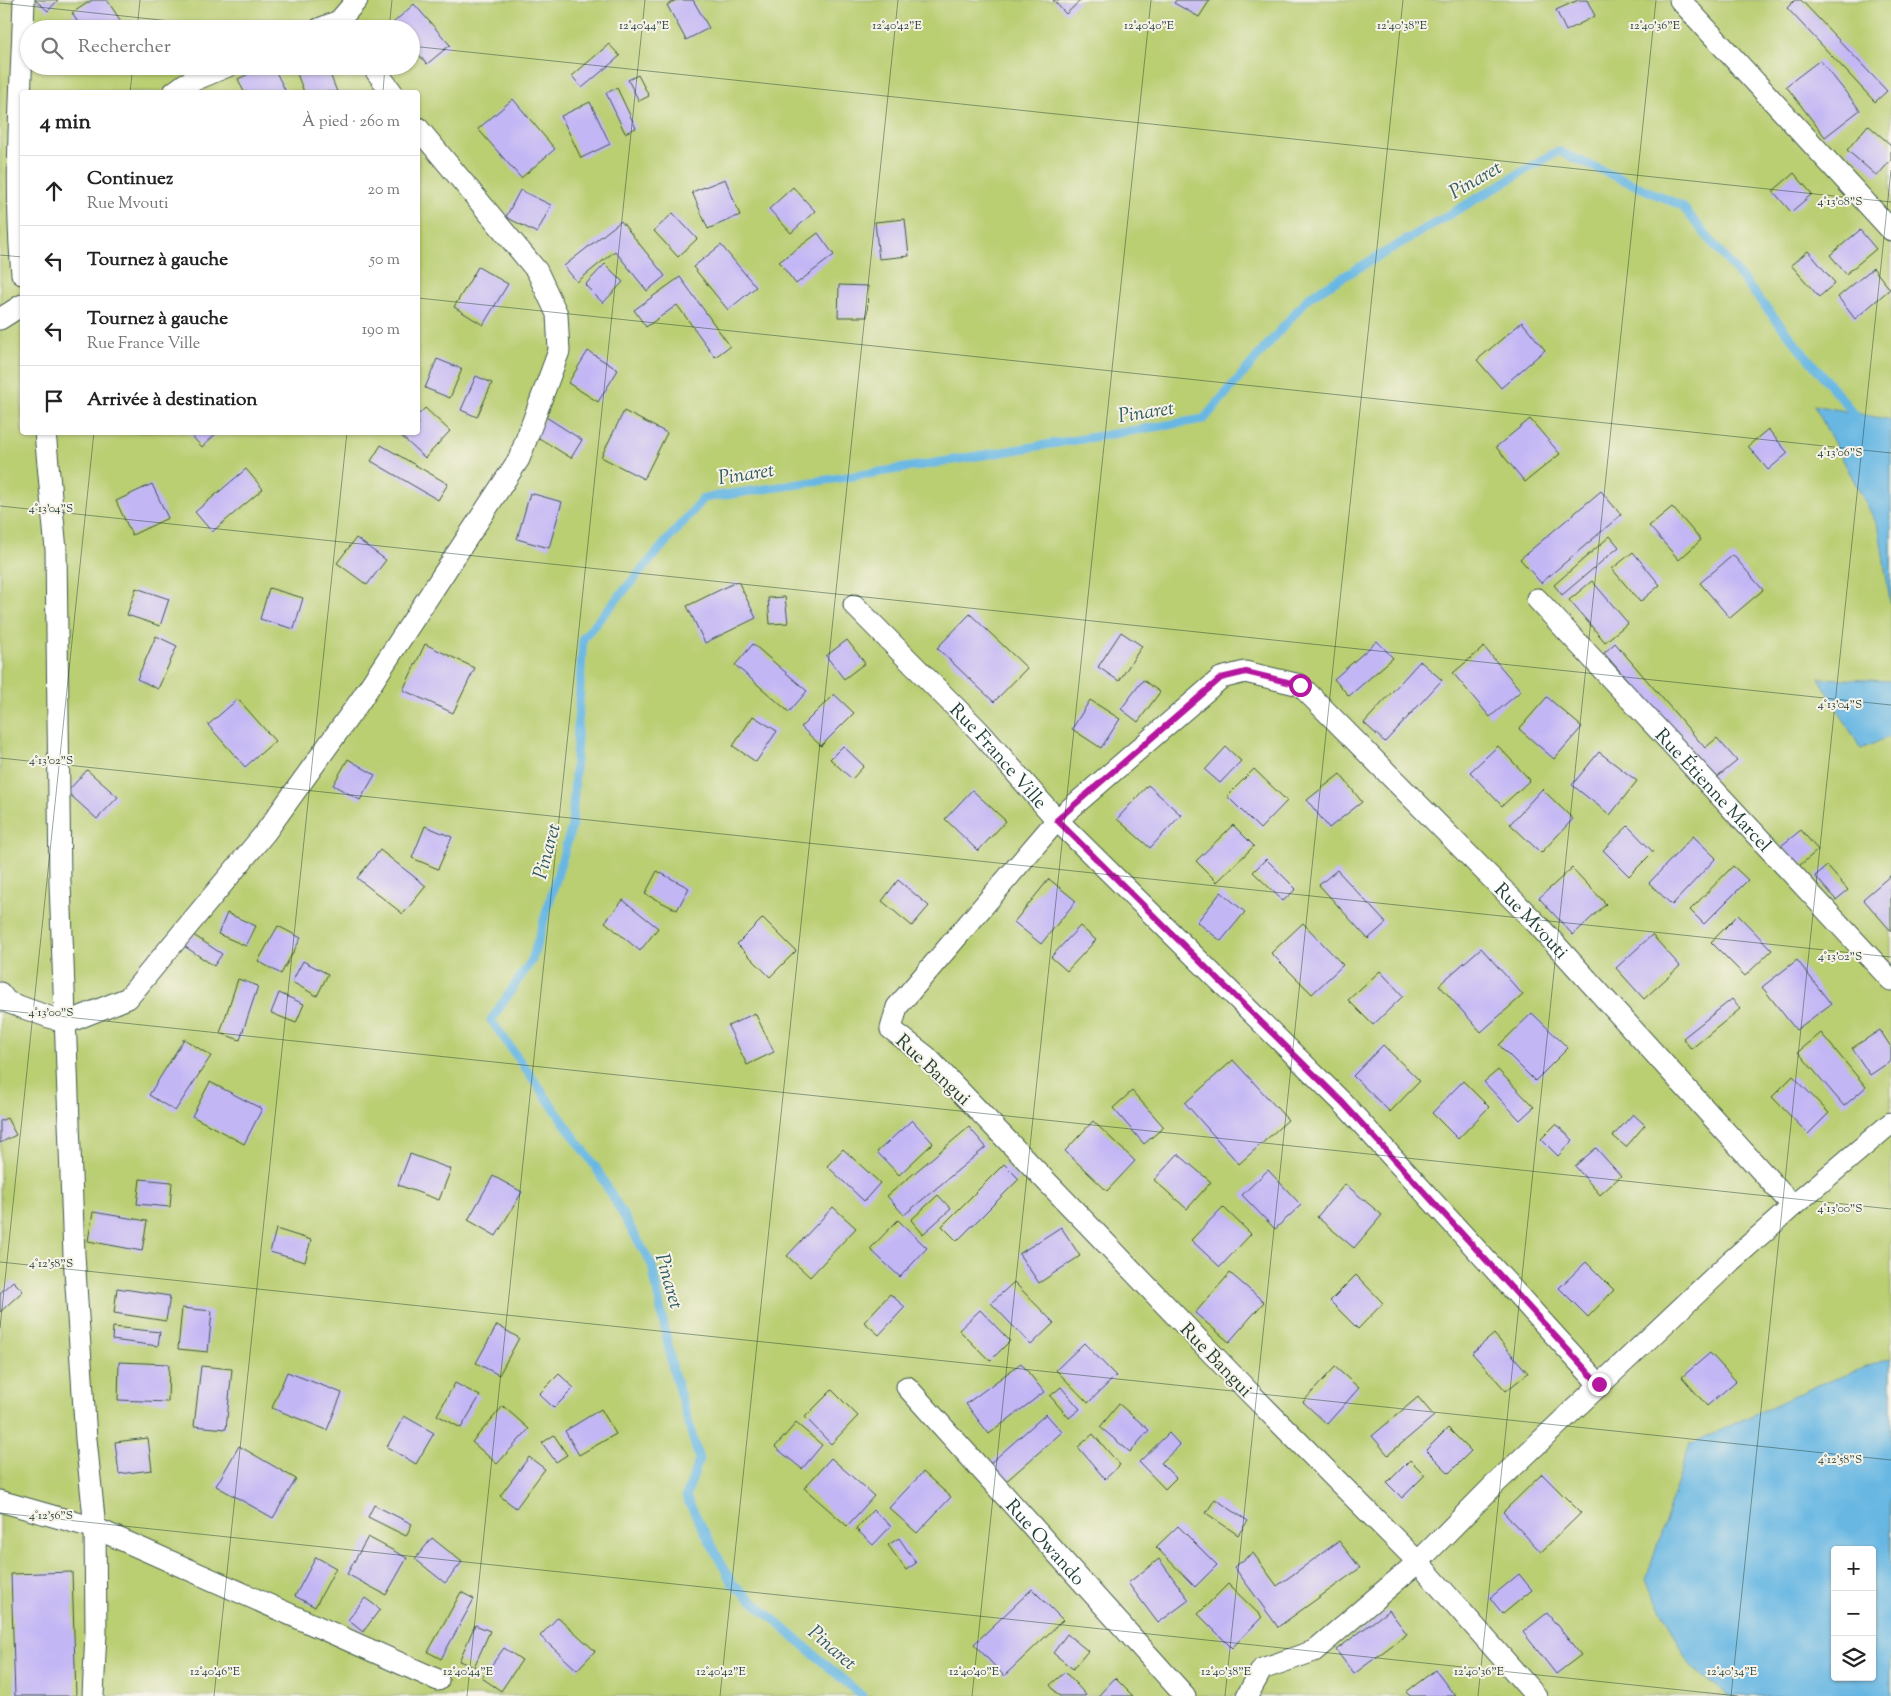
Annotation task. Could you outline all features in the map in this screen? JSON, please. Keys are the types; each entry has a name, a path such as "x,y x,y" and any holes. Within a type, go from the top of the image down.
{"street":[{"path":"23,20 24,0"},
{"path":"345,20 357,0"},
{"path":"1680,0 1891,230"},
{"path":"21,75 21,90"},
{"path":"177,90 185,84 206,75"},
{"path":"379,75 390,90"},
{"path":"20,117 18,175 20,220"},
{"path":"0,993 7,1002 66,1023 128,998 265,833 360,701 519,459 559,351 557,314 537,271 420,130"},
{"path":"0,319 20,306"},
{"path":"45,435 56,550 60,883 74,1255 94,1528 96,1632 93,1696"},
{"name":"Rue Étienne Marcel","path":"1537,599 1891,980"},
{"name":"Rue France Ville","path":"854,605 980,732 1057,820 1343,1103 1599,1384"},
{"name":"Rue Mvouti","path":"1057,820 1221,678 1246,672 1300,685 1538,924 1793,1206"},
{"name":"Rue Bangui","path":"1057,820 897,1007 891,1029 926,1056 1247,1390 1418,1562 1536,1696"},
{"path":"1247,1696 1262,1669 1314,1651 1418,1562 1496,1483 1731,1261 1891,1123"},
{"name":"Rue Owando","path":"907,1387 1185,1696"},
{"path":"0,1502 94,1528 438,1680"}],"green space":[{"path":"0,0 1891,0 1891,1696 0,1696"}],"water":[{"path":"1814,405 1891,420 1891,608 1879,528"},
{"path":"1819,678 1891,681 1891,736 1861,749"},
{"path":"1891,1358 1891,1696 1729,1696 1691,1667 1646,1580 1690,1444 1818,1385"}],"building":[{"path":"35,0 58,0 48,11"},
{"path":"92,0 107,0 120,20 76,20 72,13"},
{"path":"676,0 693,0 709,28 686,40 667,5"},
{"path":"1053,0 1081,0 1066,14"},
{"path":"1176,0 1210,0 1199,17 1174,3"},
{"path":"1578,0 1587,0 1595,16 1566,31 1556,10"},
{"path":"1795,0 1801,0 1887,91 1875,102 1787,8"},
{"path":"414,4 450,45 427,64 420,56 420,20 396,20"},
{"path":"609,44 620,56 582,88 572,76"},
{"path":"1820,60 1860,110 1825,137 1786,86"},
{"path":"246,75 278,75 285,90 243,90 238,79"},
{"path":"297,75 330,75 336,90 303,90"},
{"path":"638,75 649,96 639,101 628,80"},
{"path":"617,88 636,128 625,133 606,93"},
{"path":"513,99 555,149 521,178 478,129"},
{"path":"590,102 610,144 581,158 561,116"},
{"path":"1868,125 1891,145 1891,160 1877,176 1847,150"},
{"path":"1794,173 1812,194 1791,212 1773,191"},
{"path":"725,179 740,215 708,229 692,192"},
{"path":"793,187 815,211 791,233 769,209"},
{"path":"520,190 551,205 537,233 506,217"},
{"path":"673,213 697,239 678,257 654,231"},
{"path":"905,219 909,256 879,259 875,222"},
{"path":"621,221 665,276 647,291 615,251 577,282 564,266"},
{"path":"1860,230 1876,249 1846,274 1830,255"},
{"path":"818,233 834,255 796,284 779,262"},
{"path":"721,245 756,287 728,310 693,267"},
{"path":"1808,251 1835,283 1819,297 1791,265"},
{"path":"605,264 623,282 603,303 585,285"},
{"path":"478,267 508,284 483,325 454,307"},
{"path":"1873,268 1890,289 1855,319 1838,297"},
{"path":"680,277 730,346 715,357 677,305 646,327 634,310"},
{"path":"839,285 868,286 867,317 838,317"},
{"path":"1522,322 1545,350 1501,388 1477,360"},
{"path":"588,351 618,370 598,402 568,383"},
{"path":"437,359 462,369 450,398 425,388"},
{"path":"476,376 492,383 477,417 461,410"},
{"path":"425,408 450,431 425,458 400,435 420,435 420,413"},
{"path":"624,411 667,433 644,479 601,457"},
{"path":"546,417 582,440 571,458 534,435"},
{"path":"1530,419 1560,454 1525,482 1496,447"},
{"path":"1768,429 1788,453 1768,470 1748,446"},
{"path":"191,435 215,435 202,447"},
{"path":"381,445 448,484 438,500 371,461"},
{"path":"246,469 263,489 212,532 195,512"},
{"path":"152,484 168,518 132,535 116,501"},
{"path":"1601,491 1621,515 1541,583 1520,559"},
{"path":"530,493 562,502 549,548 517,539"},
{"path":"1672,507 1701,540 1679,560 1649,526"},
{"path":"1610,536 1619,547 1562,595 1554,585"},
{"path":"356,538 386,560 367,585 337,563"},
{"path":"1633,552 1660,585 1640,602 1612,569"},
{"path":"1733,555 1763,590 1730,618 1700,583"},
{"path":"738,581 756,618 705,643 687,606"},
{"path":"1592,581 1628,623 1605,642 1569,600"},
{"path":"136,588 169,599 160,626 127,615"},
{"path":"269,588 303,598 294,629 260,619"},
{"path":"785,597 788,623 770,624 768,598"},
{"path":"970,614 1027,668 994,702 937,648"},
{"path":"1121,632 1142,646 1119,681 1098,667"},
{"path":"156,636 177,646 158,689 137,679"},
{"path":"847,640 865,663 844,679 826,656"},
{"path":"1377,641 1393,658 1349,696 1334,679"},
{"path":"1615,643 1705,748 1717,738 1737,761 1714,780 1604,653"},
{"path":"425,644 475,668 453,713 403,690"},
{"path":"753,644 807,691 789,712 735,665"},
{"path":"1484,647 1521,691 1490,717 1453,673"},
{"path":"1420,661 1442,680 1385,742 1364,723"},
{"path":"1143,680 1160,692 1138,722 1121,709"},
{"path":"834,694 854,713 821,746 801,727"},
{"path":"1547,697 1582,727 1554,759 1519,729"},
{"path":"238,699 275,741 245,767 208,725"},
{"path":"1090,700 1120,719 1101,748 1072,729"},
{"path":"753,716 777,731 756,762 733,746"},
{"path":"843,746 864,766 852,779 830,759"},
{"path":"1498,746 1530,780 1502,806 1470,772"},
{"path":"1226,747 1241,761 1220,783 1205,770"},
{"path":"1599,752 1637,781 1610,815 1572,785"},
{"path":"348,759 375,775 360,800 333,785"},
{"path":"1254,769 1287,801 1260,829 1227,796"},
{"path":"87,770 118,797 97,819 67,792"},
{"path":"1340,774 1362,802 1329,828 1307,800"},
{"path":"1148,785 1181,815 1150,848 1117,819"},
{"path":"1542,789 1573,819 1541,853 1510,824"},
{"path":"972,790 1006,821 978,851 945,819"},
{"path":"1233,825 1254,846 1217,882 1196,861"},
{"path":"425,826 452,837 438,869 412,858"},
{"path":"1628,826 1653,852 1629,876 1603,850"},
{"path":"1801,830 1818,850 1799,866 1781,846"},
{"path":"1693,836 1716,858 1672,905 1649,883"},
{"path":"380,850 426,886 403,914 357,878"},
{"path":"1266,859 1296,889 1283,901 1253,872"},
{"path":"1733,866 1748,880 1704,924 1690,910"},
{"path":"1827,866 1848,890 1836,900 1815,876"},
{"path":"1572,868 1606,904 1573,935 1539,898"},
{"path":"1337,870 1386,923 1368,939 1319,885"},
{"path":"657,871 689,888 677,910 645,894"},
{"path":"1891,875 1891,931 1863,899"},
{"path":"1049,879 1076,901 1041,944 1014,922"},
{"path":"898,880 929,906 912,926 882,901"},
{"path":"1221,892 1245,912 1221,941 1197,922"},
{"path":"623,900 658,928 640,951 605,922"},
{"path":"227,913 256,926 246,946 218,934"},
{"path":"1738,915 1772,950 1745,976 1711,942"},
{"path":"763,918 796,951 770,977 737,944"},
{"path":"1303,923 1343,965 1312,994 1271,953"},
{"path":"278,926 301,938 281,974 258,961"},
{"path":"1080,926 1096,940 1067,971 1051,957"},
{"path":"189,932 222,954 214,966 181,944"},
{"path":"1652,935 1680,966 1644,999 1616,968"},
{"path":"1481,948 1523,995 1481,1032 1439,985"},
{"path":"1797,960 1831,1004 1796,1030 1762,987"},
{"path":"303,961 328,974 317,996 292,982"},
{"path":"1380,971 1403,996 1373,1025 1348,1000"},
{"path":"238,979 258,986 240,1040 220,1033"},
{"path":"279,993 304,1004 296,1023 271,1013"},
{"path":"1732,999 1740,1009 1691,1049 1683,1038"},
{"path":"755,1013 774,1052 747,1065 728,1026"},
{"path":"1532,1013 1568,1048 1535,1081 1499,1045"},
{"path":"1880,1030 1891,1047 1891,1061 1870,1075 1852,1048"},
{"path":"1821,1033 1866,1087 1844,1106 1798,1052"},
{"path":"184,1039 211,1056 175,1111 149,1095"},
{"path":"1383,1045 1420,1081 1390,1112 1353,1076"},
{"path":"1233,1060 1288,1120 1239,1164 1185,1103"},
{"path":"1498,1070 1534,1107 1520,1120 1484,1082"},
{"path":"1793,1076 1829,1113 1808,1134 1772,1097"},
{"path":"1463,1081 1489,1107 1458,1139 1432,1113"},
{"path":"210,1082 262,1109 244,1144 192,1116"},
{"path":"1132,1091 1164,1127 1144,1144 1113,1108"},
{"path":"1633,1114 1645,1125 1626,1147 1613,1136"},
{"path":"7,1118 16,1135 0,1143 0,1121"},
{"path":"912,1120 933,1143 899,1175 877,1152"},
{"path":"1093,1121 1135,1161 1107,1191 1065,1151"},
{"path":"1556,1124 1573,1140 1558,1156 1541,1139"},
{"path":"969,1127 986,1147 904,1215 887,1196"},
{"path":"1596,1148 1621,1176 1600,1195 1575,1166"},
{"path":"843,1149 880,1183 864,1201 827,1166"},
{"path":"410,1154 451,1169 439,1200 398,1185"},
{"path":"1178,1154 1211,1182 1187,1209 1154,1180"},
{"path":"1004,1164 1019,1179 957,1241 942,1226"},
{"path":"1268,1170 1301,1205 1275,1229 1242,1195"},
{"path":"493,1176 522,1192 496,1236 468,1220"},
{"path":"140,1179 172,1182 170,1207 137,1204"},
{"path":"1345,1184 1382,1215 1354,1248 1317,1217"},
{"path":"938,1195 951,1209 923,1234 911,1220"},
{"path":"833,1207 856,1228 810,1277 787,1256"},
{"path":"1223,1207 1251,1234 1220,1267 1191,1240"},
{"path":"93,1212 147,1221 142,1251 88,1241"},
{"path":"898,1220 927,1248 900,1277 870,1249"},
{"path":"1061,1227 1080,1256 1039,1283 1019,1254"},
{"path":"276,1229 311,1240 305,1262 270,1252"},
{"path":"1586,1262 1614,1290 1588,1317 1559,1288"},
{"path":"1230,1273 1264,1302 1229,1342 1195,1313"},
{"path":"1356,1275 1383,1303 1358,1329 1330,1301"},
{"path":"13,1281 23,1291 0,1312 0,1293"},
{"path":"1014,1282 1054,1323 1031,1345 991,1303"},
{"path":"117,1288 170,1296 166,1321 114,1313"},
{"path":"890,1294 905,1307 879,1335 864,1322"},
{"path":"182,1308 212,1311 208,1352 178,1349"},
{"path":"980,1310 1010,1341 990,1361 959,1330"},
{"path":"497,1325 519,1338 499,1375 476,1363"},
{"path":"113,1327 160,1332 158,1346 112,1340"},
{"path":"1494,1334 1528,1373 1506,1391 1472,1353"},
{"path":"1084,1343 1116,1376 1088,1403 1056,1370"},
{"path":"1710,1353 1736,1381 1707,1406 1682,1377"},
{"path":"119,1362 169,1364 168,1402 118,1400"},
{"path":"1021,1363 1044,1392 989,1434 966,1404"},
{"path":"201,1366 232,1369 226,1429 194,1426"},
{"path":"1335,1367 1359,1388 1327,1424 1303,1402"},
{"path":"287,1372 342,1393 327,1430 272,1408"},
{"path":"559,1374 574,1388 554,1408 539,1394"},
{"path":"455,1383 480,1396 461,1428 437,1415"},
{"path":"1061,1387 1080,1409 1069,1418 1050,1396"},
{"path":"832,1390 858,1416 831,1444 805,1417"},
{"path":"1418,1397 1434,1416 1388,1455 1372,1436"},
{"path":"1119,1404 1149,1430 1130,1452 1100,1427"},
{"path":"503,1406 529,1429 497,1464 472,1442"},
{"path":"601,1409 616,1434 579,1455 565,1431"},
{"path":"1046,1414 1062,1432 1003,1484 987,1466"},
{"path":"404,1416 434,1433 416,1464 387,1447"},
{"path":"796,1423 822,1445 802,1469 775,1447"},
{"path":"1448,1428 1471,1451 1449,1473 1426,1450"},
{"path":"1169,1433 1180,1445 1161,1463 1176,1478 1165,1489 1139,1462"},
{"path":"1093,1434 1120,1465 1105,1479 1078,1447"},
{"path":"554,1435 567,1455 556,1462 542,1443"},
{"path":"148,1438 152,1470 119,1474 115,1442"},
{"path":"239,1446 296,1479 273,1518 216,1486"},
{"path":"529,1457 545,1469 516,1508 500,1496"},
{"path":"831,1458 874,1496 847,1526 804,1488"},
{"path":"1410,1460 1425,1475 1402,1498 1387,1483"},
{"path":"923,1472 951,1497 917,1533 889,1508"},
{"path":"1542,1474 1581,1513 1541,1552 1503,1512"},
{"path":"1215,1499 1248,1521 1238,1535 1206,1513"},
{"path":"374,1505 412,1524 406,1536 368,1517"},
{"path":"873,1510 891,1526 873,1545 856,1529"},
{"path":"1178,1526 1217,1565 1195,1587 1156,1547"},
{"path":"368,1537 407,1558 386,1595 347,1574"},
{"path":"432,1538 462,1562 445,1583 415,1559"},
{"path":"899,1538 916,1563 906,1570 888,1545"},
{"path":"1339,1541 1360,1568 1278,1627 1234,1567 1253,1553 1277,1586"},
{"path":"316,1557 336,1568 315,1607 295,1596"},
{"path":"1159,1559 1189,1600 1158,1623 1128,1583"},
{"path":"72,1572 76,1696 15,1696 11,1574"},
{"path":"1519,1574 1532,1590 1503,1614 1490,1598"},
{"path":"1228,1584 1262,1617 1232,1648 1198,1614"},
{"path":"1032,1589 1063,1620 1004,1676 974,1644"},
{"path":"461,1592 474,1599 441,1659 428,1652"},
{"path":"365,1598 380,1609 363,1632 348,1620"},
{"path":"1389,1610 1407,1634 1354,1674 1336,1650"},
{"path":"1547,1613 1581,1655 1556,1674 1523,1632"},
{"path":"558,1617 595,1651 577,1670 540,1636"},
{"path":"475,1625 490,1631 474,1667 459,1661"},
{"path":"1067,1634 1088,1651 1073,1669 1053,1653"},
{"path":"504,1648 522,1660 501,1691 482,1678"},
{"path":"1435,1670 1455,1696 1410,1696 1406,1692"},
{"path":"1065,1672 1085,1696 1059,1696 1050,1685"},
{"path":"1115,1678 1133,1696 1098,1696"}],"waterway":[{"name":"Pinaret","path":"862,1696 732,1583 686,1497 699,1459 673,1370 652,1265 595,1166 491,1020 532,960 572,826 583,638 704,498 874,473 1204,419 1309,297 1558,151 1682,206 1860,421"}],"route":[{"path":"1300,685 1246,672 1221,678 1057,820 1343,1103 1599,1384"}]}
